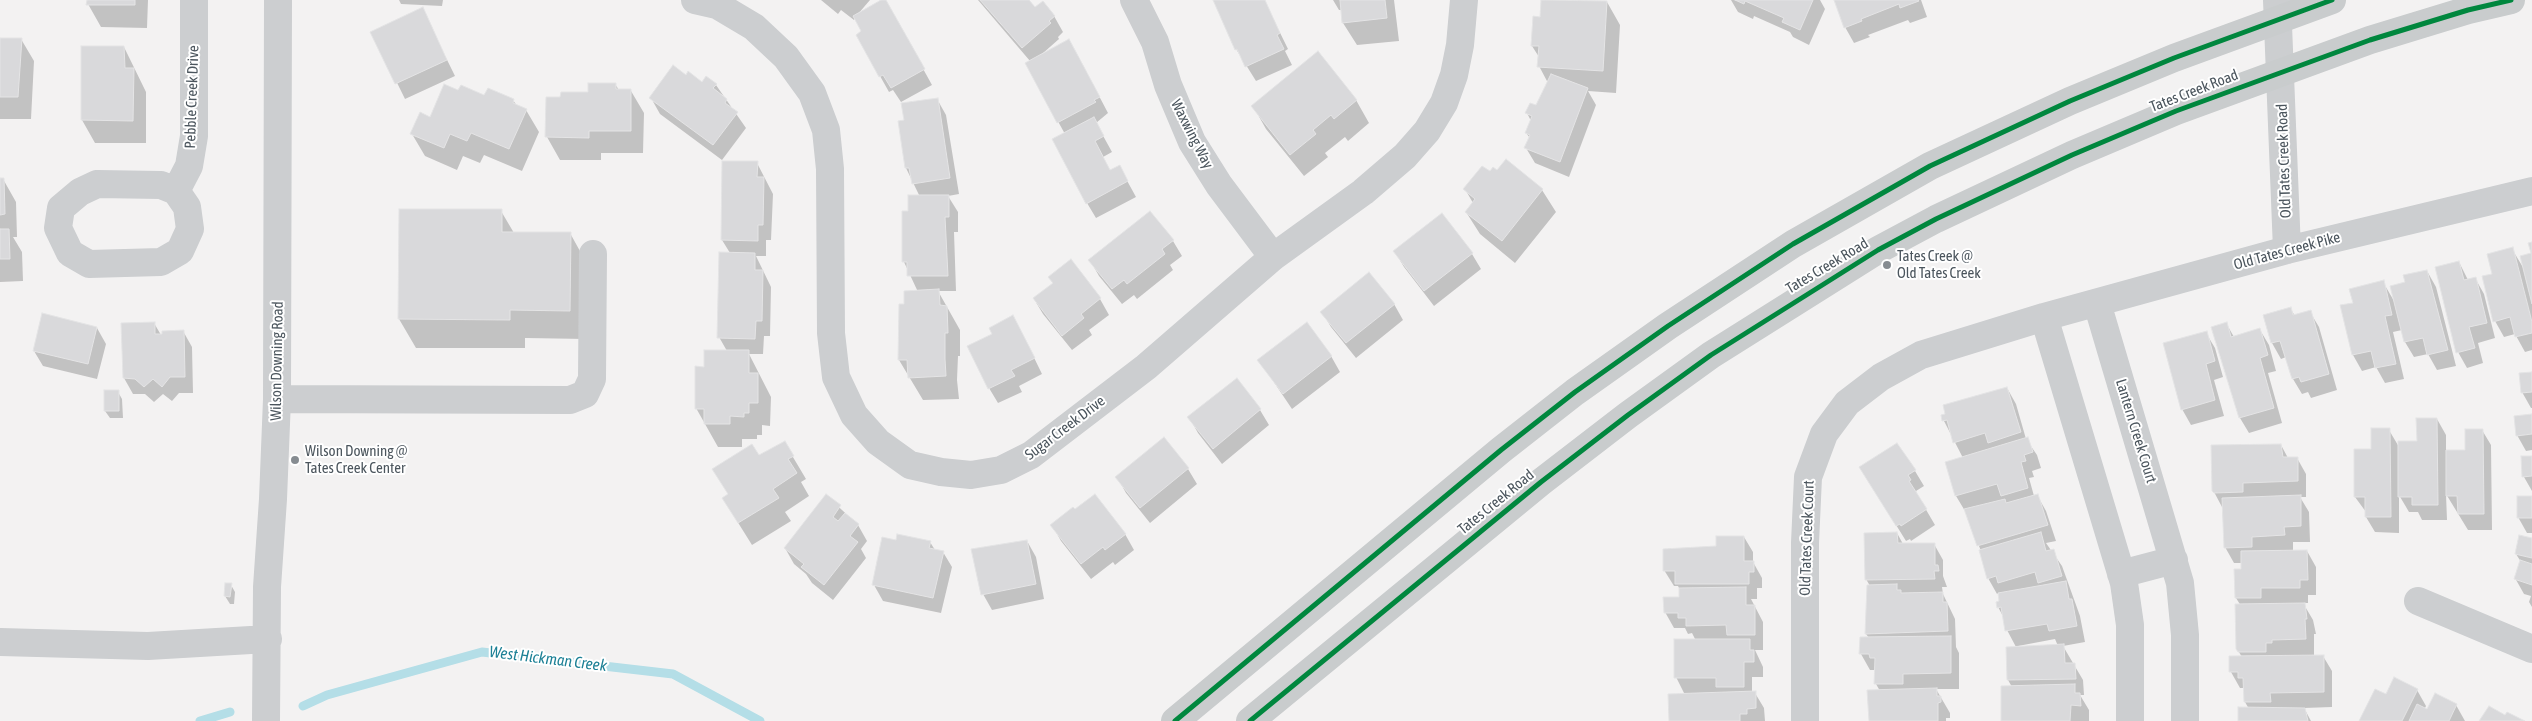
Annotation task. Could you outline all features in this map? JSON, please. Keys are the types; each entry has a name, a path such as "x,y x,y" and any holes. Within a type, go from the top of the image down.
{"main road":[{"path":"1174,721 1493,456 1575,392 1668,326 1793,244 1930,166 2061,105 2278,9 2332,0"},
{"name":"Tates Creek Road","path":"1250,721 1541,482 1711,354 1798,298 1878,250 1936,219 2072,155 2176,111 2280,71 2370,40 2468,10 2512,0"}],"street":[{"name":"Pebble Creek Drive","path":"176,191 189,166 194,136 194,0"},
{"name":"Wilson Downing Road","path":"266,721 267,587 274,499 277,398 278,0"},
{"name":"Sugar Creek Drive","path":"695,0 717,6 754,27 786,57 812,93 826,130 830,169 831,334 836,377 854,415 878,442 910,465 941,472 971,475 1001,470 1031,455 1146,366 1273,257 1363,192 1405,156 1426,131 1444,103 1454,75 1460,45 1464,0"},
{"name":"Waxwing Way","path":"1134,0 1154,42 1168,85 1192,142 1219,185 1273,257"},
{"name":"Old Tates Creek Road","path":"2278,9 2287,250"},
{"path":"97,184 161,185 176,191 188,207 190,229 180,251 161,262 89,264 70,253 58,228 61,208 80,192 97,184"},
{"name":"Old Tates Creek Pike","path":"2044,317 2287,250 2532,191"},
{"path":"277,398 570,400 585,394 592,379 594,254"},
{"name":"Lantern Creek Court","path":"2097,303 2180,583 2184,634 2185,721"},
{"path":"2044,317 2121,574 2130,625 2130,721"},
{"name":"Old Tates Creek Court","path":"1805,721 1805,543 1808,477 1824,434 1847,403 1881,377 1921,355 2044,317"},
{"path":"2121,574 2174,560"},
{"path":"2418,601 2532,649"},
{"path":"0,642 148,646 268,639"}],"building":[{"path":"87,0 135,0 135,5 86,5"},
{"path":"881,0 886,0 925,69 891,88 883,75 879,77 856,35 861,31 853,16"},
{"path":"980,0 1029,0 1035,7 1043,1 1055,16 1049,21 1051,23 1022,48"},
{"path":"1213,0 1265,0 1280,33 1277,35 1284,49 1245,67 1237,49 1235,50"},
{"path":"1340,0 1385,0 1387,18 1342,23"},
{"path":"1541,0 1607,1 1603,71 1537,67 1539,46 1531,46 1533,16 1540,17"},
{"path":"1735,0 1813,0 1800,30 1782,22 1784,18 1745,1 1744,4"},
{"path":"1834,0 1919,1 1900,8 1899,4 1844,28"},
{"path":"423,7 447,60 395,84 370,32"},
{"path":"0,38 22,38 18,97 0,97"},
{"path":"1069,39 1100,97 1094,100 1096,102 1057,123 1025,63"},
{"path":"81,46 124,46 125,68 134,68 133,121 81,120"},
{"path":"1318,51 1357,100 1334,119 1331,115 1313,130 1316,134 1290,155 1251,106"},
{"path":"673,65 686,75 688,71 702,82 706,76 717,84 713,88 727,99 725,103 738,112 713,145 649,98"},
{"path":"1551,74 1588,88 1560,162 1524,148 1530,135 1525,133 1532,116 1525,113 1530,103 1536,105"},
{"path":"588,83 616,83 616,89 631,89 631,131 589,131 589,138 545,137 546,97 560,97 561,92 588,92"},
{"path":"444,84 458,90 461,85 484,95 488,88 514,99 513,103 527,109 509,149 471,133 467,141 450,134 444,148 410,134 420,112 430,117"},
{"path":"938,98 950,178 912,184 909,168 905,168 898,121 904,120 901,103"},
{"path":"1094,117 1104,136 1095,141 1110,170 1120,165 1128,181 1086,204 1052,139"},
{"path":"1506,159 1543,189 1502,241 1465,212 1475,199 1463,189 1482,166 1490,171 1493,167 1497,170"},
{"path":"722,161 758,161 757,177 764,177 763,225 758,225 758,241 721,240"},
{"path":"0,178 4,178 5,214 0,215"},
{"path":"908,195 949,195 949,217 945,217 948,276 907,276 907,262 902,262 902,211 908,211"},
{"path":"399,209 502,209 502,232 571,232 570,311 510,310 510,320 398,319"},
{"path":"1150,211 1174,240 1162,249 1165,254 1127,284 1124,280 1112,289 1088,260"},
{"path":"1442,213 1473,253 1424,291 1393,251"},
{"path":"0,229 9,229 10,259 0,259"},
{"path":"2532,242 2532,304 2520,256 2531,253 2528,243"},
{"path":"2513,247 2532,322 2532,333 2515,337 2510,317 2493,322 2482,276 2492,274 2487,254"},
{"path":"719,252 755,253 755,270 763,270 762,321 756,321 755,339 717,338"},
{"path":"1071,259 1101,298 1081,314 1084,318 1062,336 1033,298 1053,283 1048,277"},
{"path":"2459,261 2464,280 2476,277 2487,323 2469,327 2475,348 2456,353 2435,267"},
{"path":"2427,270 2448,350 2427,355 2423,338 2404,342 2390,286 2405,282 2403,275"},
{"path":"1369,272 1395,304 1346,343 1320,312"},
{"path":"2384,280 2392,315 2385,316 2396,364 2375,368 2371,351 2352,355 2340,305 2353,303 2349,289"},
{"path":"939,289 940,305 947,306 948,333 945,333 946,376 908,378 907,360 898,360 899,304 904,304 904,291"},
{"path":"2291,307 2293,315 2311,310 2329,374 2301,382 2299,377 2292,379 2280,341 2271,343 2263,315"},
{"path":"42,313 97,327 88,364 33,351"},
{"path":"1013,315 1035,358 1011,370 1015,376 988,389 967,346 992,334 989,328"},
{"path":"155,322 155,334 162,334 162,331 184,330 185,377 170,377 162,387 153,379 144,387 135,379 123,378 121,323"},
{"path":"1307,322 1332,356 1283,394 1257,360"},
{"path":"2227,322 2231,337 2260,328 2268,355 2260,358 2274,408 2239,418 2211,327"},
{"path":"2207,331 2215,361 2206,364 2215,400 2181,410 2163,343"},
{"path":"704,350 749,350 749,373 758,373 758,403 749,403 749,413 744,413 744,417 730,416 730,424 704,424 704,409 695,409 695,366 704,367"},
{"path":"2532,372 2532,392 2521,393 2519,373"},
{"path":"1237,378 1261,409 1213,449 1187,417"},
{"path":"2007,387 2021,432 1988,443 1985,433 1953,443 1947,420 1942,421 1941,415 1945,414 1943,405"},
{"path":"104,390 119,390 119,411 104,411"},
{"path":"2532,414 2532,434 2516,436 2514,416"},
{"path":"2416,418 2437,418 2438,505 2412,505 2412,497 2398,497 2398,441 2417,441"},
{"path":"2371,428 2390,428 2391,517 2365,517 2365,497 2354,497 2354,449 2371,449"},
{"path":"2465,429 2483,429 2484,514 2458,514 2457,496 2446,496 2446,450 2465,450"},
{"path":"1164,437 1189,468 1140,508 1115,477"},
{"path":"2028,437 2033,452 2024,455 2026,461 2021,462 2028,488 2001,496 1997,484 1955,496 1945,462"},
{"path":"785,441 794,456 788,459 797,473 773,489 779,498 738,523 722,498 728,494 712,469 752,444 759,455"},
{"path":"1897,443 1916,470 1908,475 1911,480 1909,481 1927,509 1901,526 1900,524 1896,526 1859,467"},
{"path":"2281,444 2283,457 2298,457 2298,481 2243,483 2243,492 2214,493 2212,491 2211,445"},
{"path":"2521,456 2532,456 2532,476 2522,477"},
{"path":"826,494 841,505 833,517 838,521 845,513 859,524 850,536 858,542 824,585 801,567 804,564 784,548"},
{"path":"1095,494 1126,534 1105,550 1103,547 1081,564 1050,525 1073,507 1075,509"},
{"path":"2038,494 2048,525 1977,546 1964,509 2005,499 2006,503"},
{"path":"2301,495 2301,526 2284,527 2285,535 2252,537 2252,547 2224,548 2222,498"},
{"path":"2517,496 2532,496 2532,518 2517,518"},
{"path":"1897,532 1898,543 1935,543 1935,565 1938,565 1939,571 1934,571 1935,579 1865,580 1864,533"},
{"path":"2041,532 2046,551 2054,549 2062,576 2038,583 2035,572 1998,583 1996,576 1987,579 1979,550"},
{"path":"897,534 931,541 929,548 944,551 933,598 872,585 882,537 896,540"},
{"path":"2519,535 2532,538 2532,558 2515,554"},
{"path":"1716,536 1744,536 1744,561 1754,561 1754,572 1749,572 1749,584 1675,584 1675,571 1663,571 1663,549 1716,546"},
{"path":"1027,540 1036,584 981,595 971,549"},
{"path":"2307,550 2308,580 2300,580 2300,588 2261,588 2261,598 2235,598 2234,569 2241,569 2241,551"},
{"path":"2520,560 2532,564 2532,585 2514,579"},
{"path":"2066,581 2069,599 2072,599 2077,626 2049,631 2047,624 2005,631 2001,607 1997,608 1996,602 1999,601 1998,593"},
{"path":"225,583 232,583 230,597 224,596"},
{"path":"1897,584 1897,590 1901,590 1901,593 1943,592 1943,602 1947,602 1948,631 1865,634 1867,585"},
{"path":"1746,587 1746,605 1755,605 1755,635 1727,635 1726,625 1686,626 1686,618 1678,618 1678,613 1664,613 1663,597 1679,597 1679,588"},
{"path":"2305,603 2307,619 2305,619 2306,639 2272,640 2272,643 2266,643 2266,652 2238,652 2236,649 2235,604"},
{"path":"1951,636 1951,673 1903,674 1903,684 1874,684 1875,658 1870,658 1869,654 1859,654 1860,637"},
{"path":"1674,639 1750,639 1750,650 1754,650 1754,662 1744,662 1744,687 1716,687 1716,678 1674,678"},
{"path":"2064,644 2065,663 2075,663 2076,679 2007,680 2006,647"},
{"path":"2324,655 2324,692 2270,693 2271,702 2244,702 2243,678 2238,678 2238,672 2229,672 2229,656"},
{"path":"2394,677 2418,689 2402,721 2359,721 2375,689 2386,694"},
{"path":"2075,684 2075,693 2080,693 2081,706 2071,705 2070,721 2001,721 2001,686"},
{"path":"1937,688 1937,696 1941,696 1941,702 1938,703 1938,721 1869,721 1867,690"},
{"path":"1756,691 1756,708 1747,709 1747,714 1740,714 1740,721 1669,721 1668,694"},
{"path":"2435,693 2457,704 2449,721 2409,721 2417,704 2427,709"},
{"path":"2489,706 2505,715 2507,712 2525,721 2479,721"},
{"path":"2238,707 2305,708 2308,721 2238,721"}],"waterway":[{"name":"West Hickman Creek","path":"303,706 327,695 482,652 673,674 760,721"},
{"name":"West Hickman Creek","path":"200,721 230,712"}],"cycle path":[{"path":"1175,721 1501,450 1575,392 1668,326 1793,244 1930,166 2070,101 2174,58 2332,0"},
{"path":"1250,721 1541,482 1628,415 1711,355 1878,250 1936,219 2072,155 2176,111 2370,40 2468,10 2511,0"}],"place":[{"name":"Tates Creek @ Old Tates Creek","path":"1887,265"},
{"name":"Wilson Downing @ Tates Creek Center","path":"295,460"}]}
